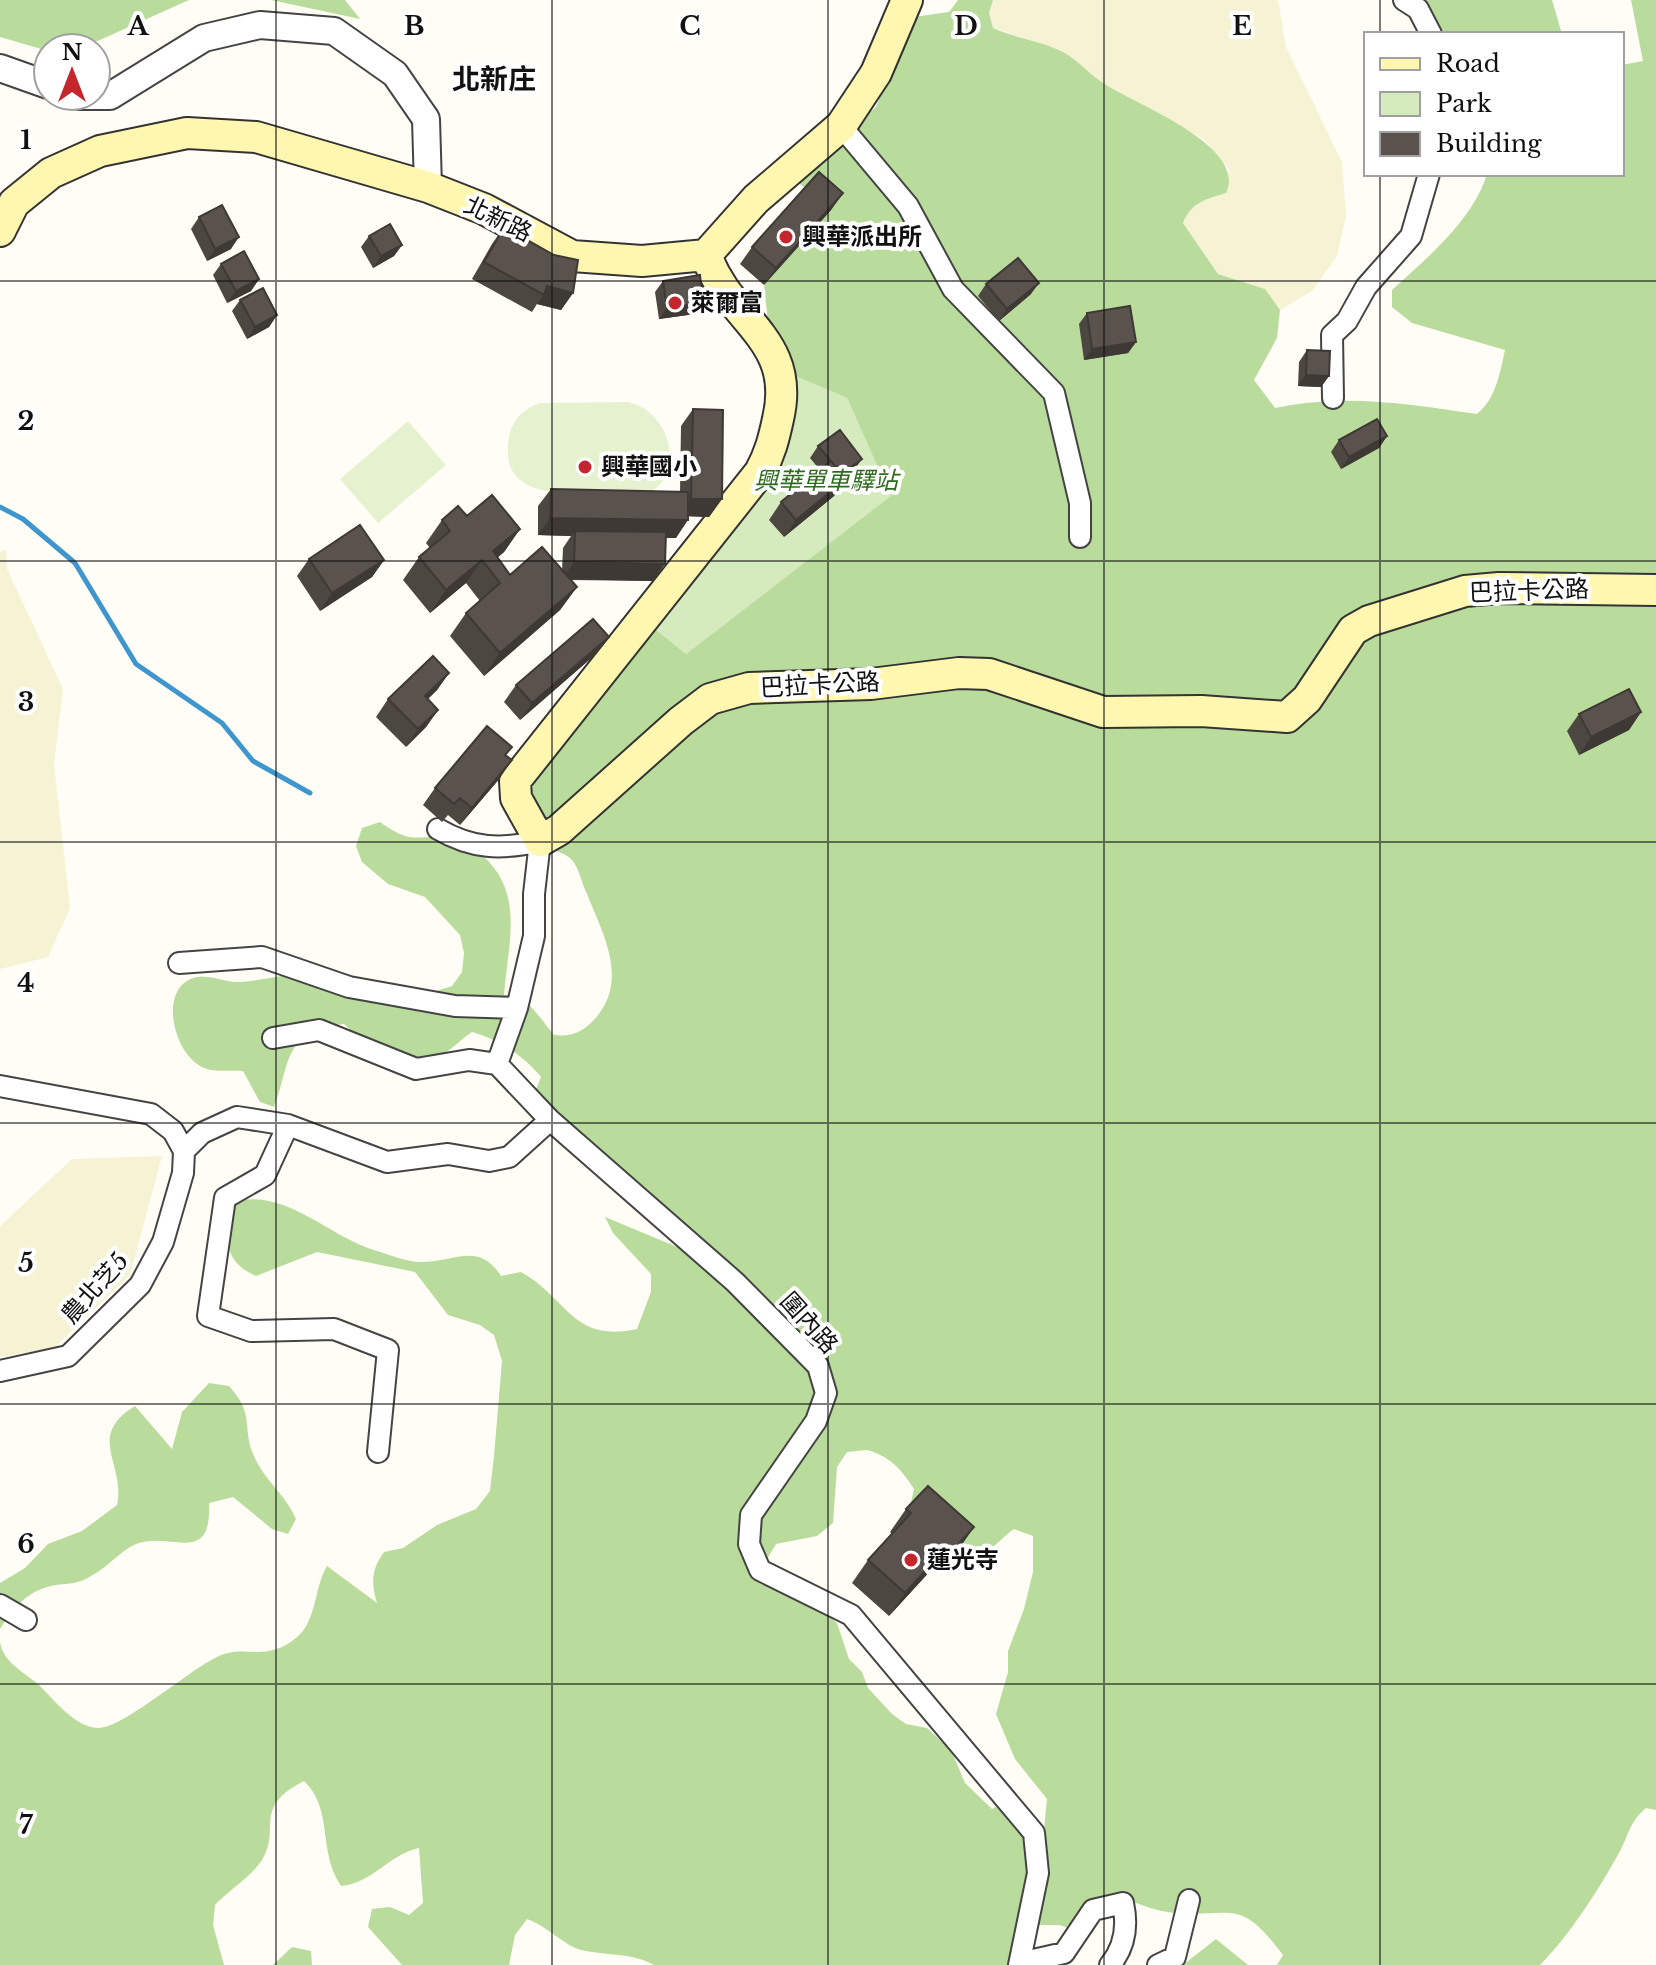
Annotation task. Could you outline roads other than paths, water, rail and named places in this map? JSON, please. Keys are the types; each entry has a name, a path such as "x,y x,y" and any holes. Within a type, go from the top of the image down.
{"main road":[{"path":"540,841 516,798 515,781 666,593 760,472 771,452 784,386 779,363 725,293 706,255 756,199 841,126 876,73 907,0"},
{"name":"北新路","path":"0,231 14,203 51,173 100,151 187,133 256,137 428,187 484,209 572,256 642,261 706,255"},
{"name":"巴拉卡公路","path":"540,841 559,830 710,699 749,688 871,684 959,673 989,674 1103,712 1201,711 1287,717 1307,699 1353,630 1369,621 1465,591 1499,588 1656,590"}],"street":[{"path":"1404,0 1418,9 1430,32"},
{"path":"112,95 204,38 260,25 334,31 395,74 426,119 428,187"},
{"path":"0,68 32,79"},
{"path":"841,126 908,206 953,289 1054,393 1080,503 1080,537"},
{"path":"1333,398 1332,335 1347,321 1366,287 1411,236 1428,176"},
{"path":"273,1038 319,1030 416,1069 469,1060 497,1064 517,1008 534,936 534,894 540,841 515,847 483,847 461,843 438,829"},
{"path":"179,963 262,957 349,987 455,1006 517,1008"},
{"name":"圍內路","path":"497,1064 550,1120 735,1282 818,1366 826,1393 816,1421 751,1515 749,1544 760,1570 851,1615 1034,1833 1038,1873 1019,1964"},
{"path":"0,1086 151,1114 173,1131 184,1151 202,1133 237,1117 288,1125 387,1162 448,1154 489,1161 509,1157 550,1120"},
{"path":"288,1125 265,1175 225,1198 208,1316 251,1331 334,1329 388,1350 378,1452"},
{"name":"農北芝5","path":"0,1371 68,1356 140,1285 163,1242 183,1173 184,1151"},
{"path":"0,1605 26,1620"},
{"path":"1158,1965 1175,1957 1189,1900"},
{"path":"1019,1964 1064,1953 1093,1910 1123,1903 1127,1924 1118,1955 1110,1965"}],"waterway":[{"path":"0,507 23,519 75,563 136,664 222,723 253,761 310,793"}],"place":[{"name":"興華派出所","path":"786,237"},
{"name":"萊爾富","path":"675,303"},
{"name":"興華國小","path":"585,467"},
{"name":"蓮光寺","path":"911,1560"}],"district":[{"name":"北新庄","path":"494,79"}],"park label":[{"name":"興華單車驛站","path":"826,481"}]}
